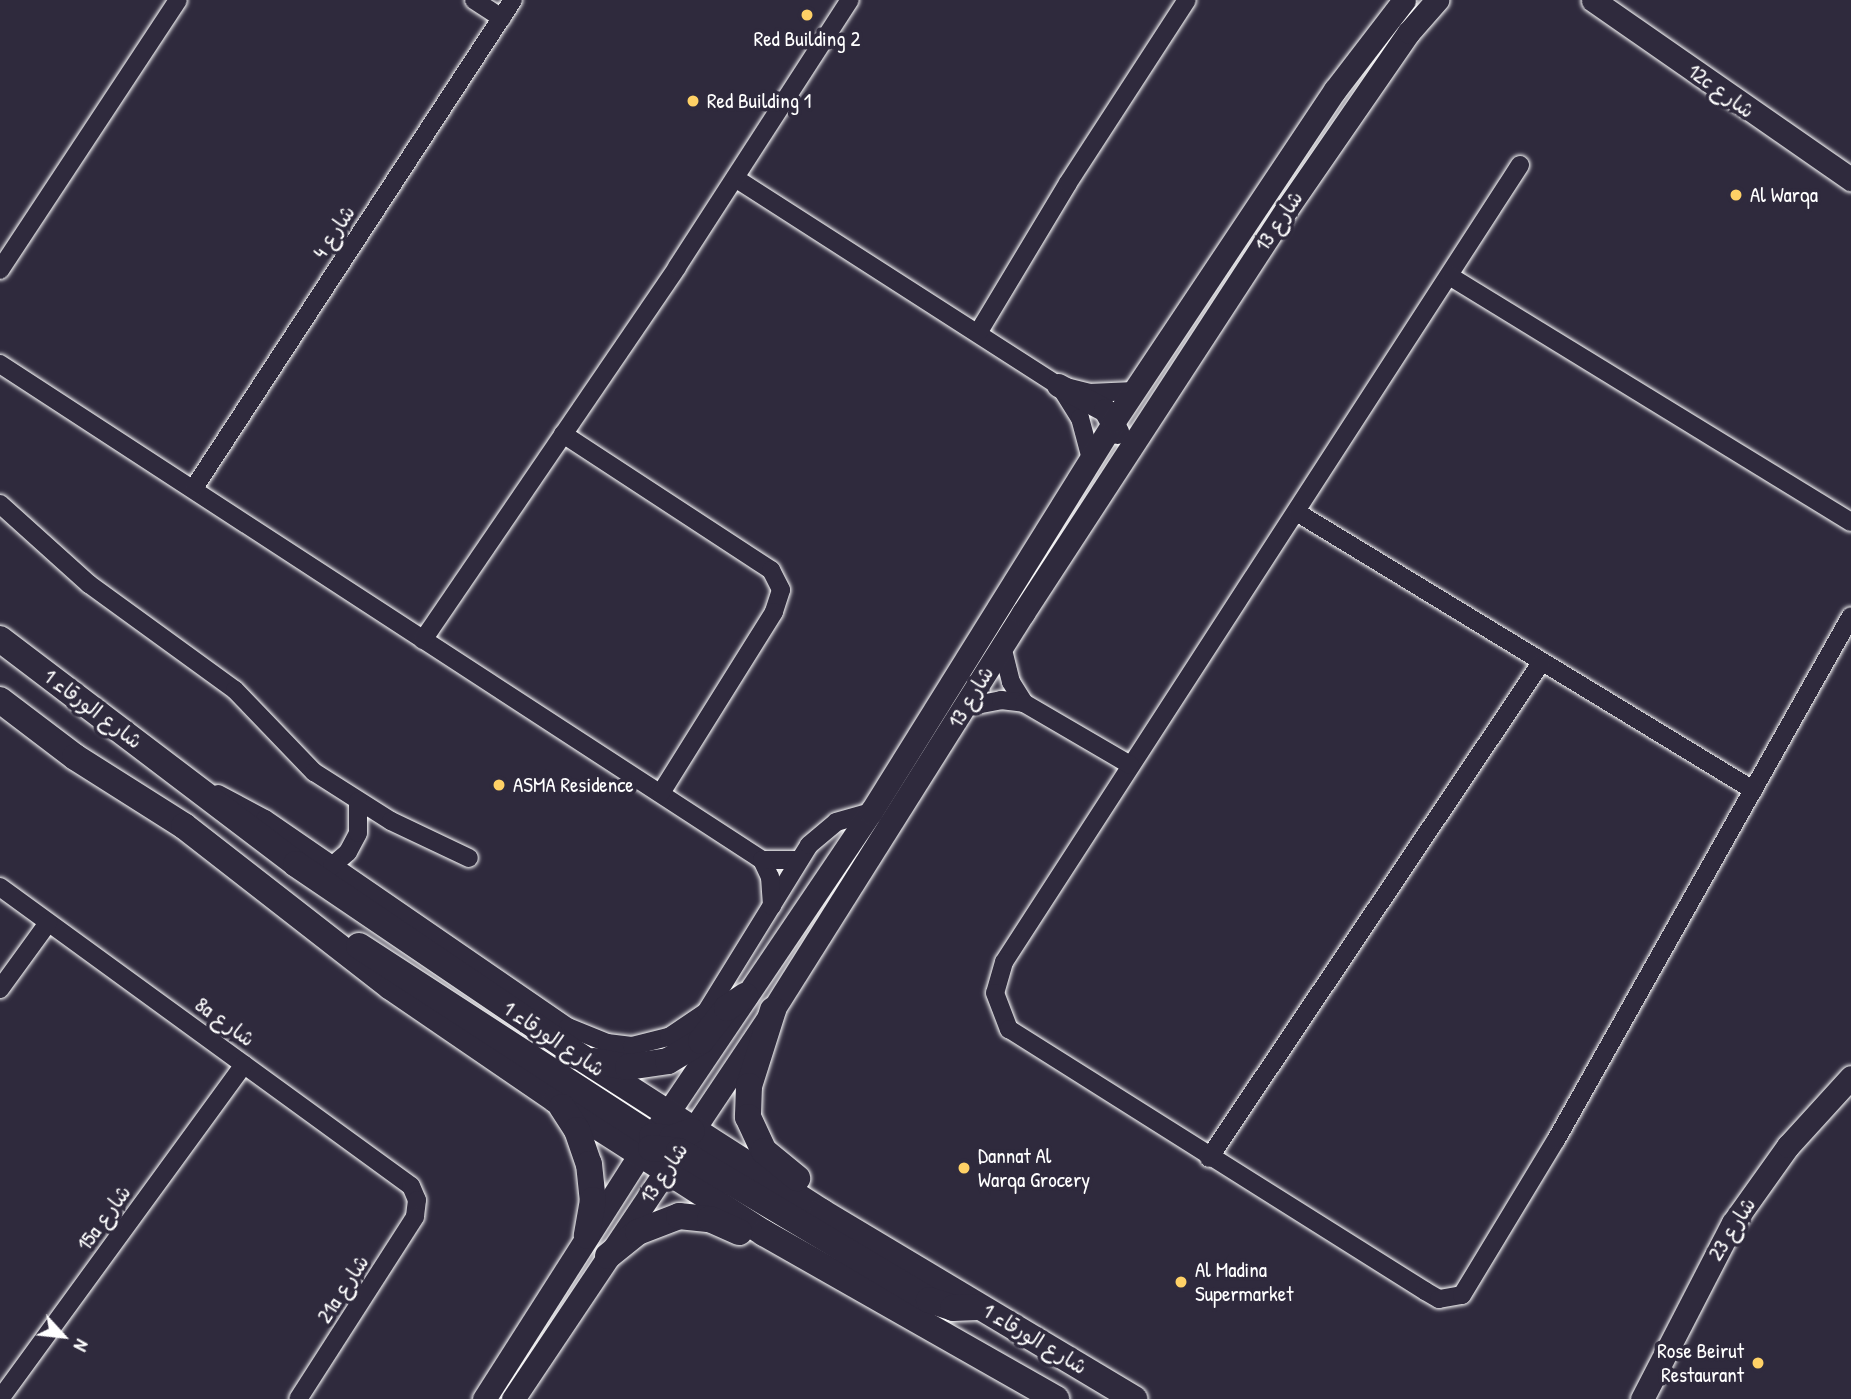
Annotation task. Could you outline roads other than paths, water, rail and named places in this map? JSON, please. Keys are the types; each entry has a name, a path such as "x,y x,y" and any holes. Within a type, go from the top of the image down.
{"main road":[{"name":"شارع الورقاء 1","path":"0,639 296,864 582,1058 653,1135"},
{"name":"شارع الورقاء 1","path":"0,701 75,757 184,826 316,926 391,987 556,1100 653,1135 679,1151 822,1212 1134,1399"},
{"path":"316,926 395,965 653,1135 673,1138 679,1151 929,1300 953,1308 980,1306"},
{"path":"582,1058 628,1067 668,1061 701,1041 727,1008 746,996"},
{"path":"773,1010 748,1086 750,1129 772,1161 812,1189 822,1212"},
{"path":"556,1100 577,1130 589,1164 593,1200 587,1235"},
{"name":"شارع الورقاء 1","path":"679,1151 764,1233 1056,1399"},
{"path":"608,1256 638,1232 679,1216 710,1219 748,1235 764,1233"}],"street":[{"path":"0,270 178,0"},
{"path":"474,0 502,18"},
{"name":"شارع 4","path":"194,488 513,0"},
{"path":"423,640 735,178 849,0"},
{"path":"978,333 1187,0"},
{"name":"شارع 13","path":"484,1399 587,1235 871,812 1090,456 1356,60 1404,0"},
{"name":"شارع 13","path":"513,1399 773,1010 1002,646 1286,210 1409,32 1437,0"},
{"name":"12c شارع","path":"1593,0 1851,179"},
{"path":"1520,165 1451,277 1130,765 1004,962 998,977 997,1005 1009,1029 1209,1158 1424,1291 1439,1299 1462,1295 1556,1140 1851,616"},
{"path":"735,178 1058,385 1100,406 1114,421 1116,447 1072,522 1063,555"},
{"path":"1451,277 1851,522"},
{"path":"0,364 762,860 799,860"},
{"path":"1058,385 1089,393 1133,391"},
{"path":"1058,385 1080,418 1090,456"},
{"path":"563,434 778,578 781,590 774,612 661,793"},
{"path":"0,504 89,584 235,690 302,762 358,801 469,858"},
{"path":"1298,513 1753,790"},
{"path":"1002,646 1011,682 1024,702"},
{"path":"1209,1158 1541,663"},
{"path":"966,707 1001,700 1024,702 1130,765"},
{"path":"195,785 248,809 568,1027 607,1043 632,1046 669,1037 706,1012 799,860 836,822 871,812"},
{"path":"332,866 348,852 358,833 358,801"},
{"path":"762,860 772,886 772,906"},
{"name":"8a شارع","path":"0,887 404,1178 417,1200"},
{"path":"0,989 48,923"},
{"name":"15a شارع","path":"0,1399 244,1064"},
{"name":"شارع 23","path":"1642,1399 1733,1223 1793,1140 1851,1077"},
{"name":"21a شارع","path":"298,1399 407,1231 417,1200"}],"place":[{"name":"Red Building 2","path":"807,15"},
{"name":"Red Building 1","path":"693,101"},
{"name":"Al Warqa","path":"1736,195"},
{"name":"ASMA Residence","path":"499,785"},
{"name":"Dannat Al Warqa Grocery","path":"964,1168"},
{"name":"Al Madina Supermarket","path":"1181,1282"},
{"name":"Rose Beirut Restaurant","path":"1758,1363"}]}
